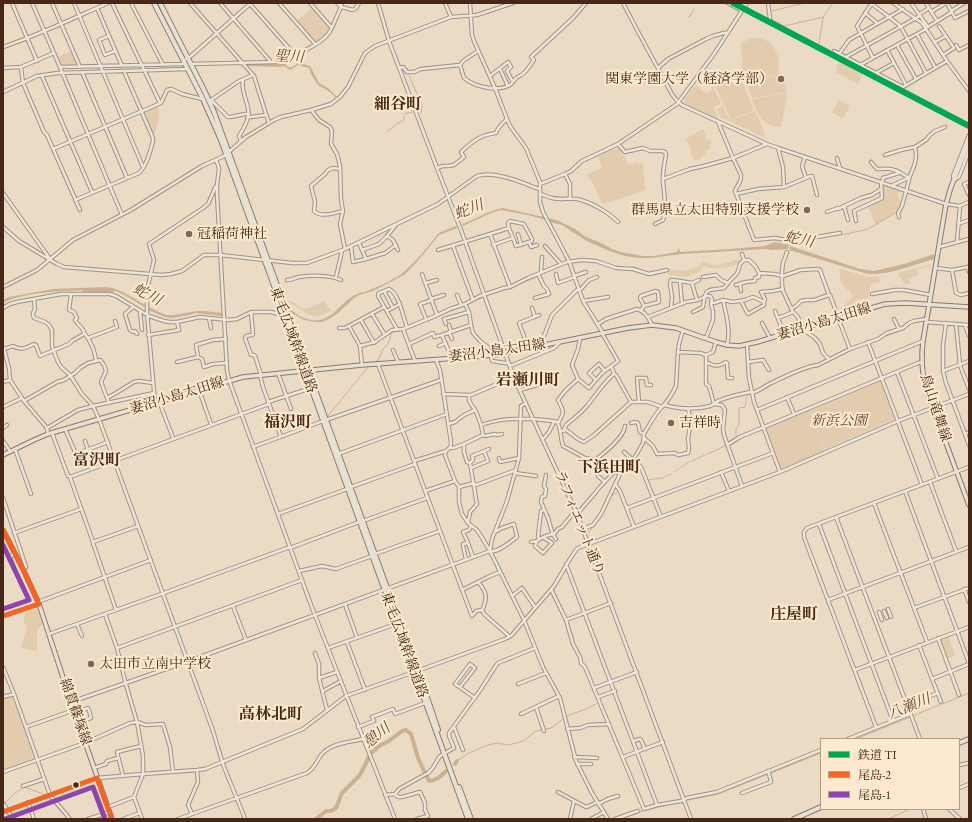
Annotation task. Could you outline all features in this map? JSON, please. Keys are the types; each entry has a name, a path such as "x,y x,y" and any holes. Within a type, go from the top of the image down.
{"highway":[{"name":"東毛広域幹線道路","path":"154,3 188,65 210,101 285,314 416,672 425,703 469,819"},
{"name":"東毛広域幹線道路","path":"160,3 228,153"},
{"name":"東毛広域幹線道路","path":"306,370 311,388 338,454 349,488"},
{"name":"東毛広域幹線道路","path":"386,589 396,624 430,706 465,813 469,819"},
{"path":"794,819 820,807"}],"main road":[{"path":"939,249 946,204 968,144"},
{"name":"鳥山竜舞線","path":"939,249 926,320 922,362 924,378 969,505"},
{"name":"妻沼小島太田線","path":"3,455 34,440 65,429 243,377 362,365 490,355 634,327 652,325 683,330 716,342 739,346 747,345 885,304 929,304 969,307"},
{"name":"綿貫篠塚線","path":"3,530 39,603 74,711 112,819"}],"street":[{"path":"12,3 37,61"},
{"path":"32,3 62,70 122,215"},
{"path":"52,3 80,67"},
{"path":"74,3 143,168"},
{"path":"3,47 45,31 108,3"},
{"path":"112,3 161,103"},
{"path":"131,3 163,65"},
{"path":"190,3 253,75 270,123"},
{"path":"220,3 271,62"},
{"path":"188,65 217,33 250,3 295,55"},
{"path":"279,3 315,44"},
{"path":"310,3 331,27"},
{"path":"337,3 341,7 354,10 359,3"},
{"path":"62,70 103,72 144,70 188,65 274,62 295,55 323,38 328,33 342,3"},
{"path":"378,3 389,41 449,196"},
{"path":"445,3 451,17"},
{"path":"470,3 472,35 510,126 526,146 540,184 541,206 544,214 569,262 583,301 598,324 618,361 605,371 589,388 578,379 572,365 578,349 580,338"},
{"path":"3,287 37,270 69,244 83,235 122,215 202,166 228,153 246,137 270,123 281,117 331,104 348,87 365,53 374,46 451,17 477,16 513,3"},
{"path":"478,51 463,60 460,65 464,78 484,88 508,86 525,72 534,60 531,57 573,18 586,3"},
{"path":"623,3 678,102 687,108 778,148 946,204 960,206 969,202"},
{"path":"728,3 742,11"},
{"path":"739,3 745,6"},
{"path":"540,184 565,174 582,161 618,144 678,102 714,54 747,3"},
{"path":"768,3 770,19"},
{"path":"873,58 857,26 872,3 900,27 926,73"},
{"path":"895,3 922,22 947,61 969,91"},
{"path":"911,3 926,28"},
{"path":"926,3 937,21"},
{"path":"931,12 946,3 955,18 969,11"},
{"path":"861,65 917,34 964,3"},
{"path":"97,8 122,66"},
{"path":"846,58 916,18 929,8"},
{"path":"839,54 848,40 903,10"},
{"path":"865,13 877,24"},
{"path":"939,26 959,50 969,45"},
{"path":"658,68 668,59 706,39 728,33"},
{"path":"917,34 936,67"},
{"path":"109,36 99,40 105,55 115,51"},
{"path":"935,42 946,36"},
{"path":"897,45 916,79"},
{"path":"943,55 956,47"},
{"path":"887,50 906,85"},
{"path":"834,51 903,87 947,61"},
{"path":"3,68 21,68 54,53"},
{"path":"490,76 508,62 511,67 507,71 513,82"},
{"path":"876,73 894,63"},
{"path":"3,92 42,75 80,67 188,65"},
{"path":"399,68 403,66 406,72 414,72 421,69 460,65"},
{"path":"21,68 23,82 80,210"},
{"path":"500,69 508,86"},
{"path":"76,200 128,178 139,172 146,162 153,141 124,71"},
{"path":"82,72 128,178"},
{"path":"42,75 92,192"},
{"path":"210,101 239,81 253,75"},
{"path":"241,141 239,136 248,115 248,108 242,85 243,79"},
{"path":"54,149 161,103 167,90 169,89 210,101 228,117 245,114 251,117 266,115"},
{"path":"311,110 320,120 330,127 332,131 332,144 338,158 340,169 343,211 340,224 344,250 336,277"},
{"path":"437,168 454,165 464,157 461,152 474,140 496,133 507,119"},
{"path":"718,122 732,158 741,175 740,182 735,190 754,240 776,238 800,244 811,238 840,233"},
{"path":"885,155 915,147 926,140 930,135 945,126"},
{"path":"969,135 953,176 954,180 959,177 969,151"},
{"path":"618,144 625,152 643,148 650,151 664,151 666,154 663,169 665,216 663,220 655,224"},
{"path":"663,178 729,159 767,144"},
{"path":"899,218 898,213 907,191 909,177 916,158 915,147"},
{"path":"778,148 783,167 784,187"},
{"path":"805,157 802,166 806,178"},
{"path":"837,158 840,168"},
{"path":"216,160 219,168 217,185 220,255 229,380 298,571 394,819"},
{"path":"871,162 877,169 892,169 908,177 892,186"},
{"path":"964,163 969,163"},
{"path":"340,169 333,168 328,170 311,187 315,202 315,213 324,215 343,211"},
{"path":"856,221 854,211 882,198 881,182 883,178 899,173"},
{"path":"3,227 19,241 59,265 74,268 162,275 171,274 186,269 204,255 220,255 292,263 307,263 344,250 438,204 482,174 491,174 515,180 540,189"},
{"path":"565,174 570,184 570,199"},
{"path":"736,194 784,187 812,176 817,194"},
{"path":"969,182 964,184 969,195"},
{"path":"173,438 154,393 148,335 147,302 154,260 149,244 208,204 217,185"},
{"path":"827,212 872,195 881,189"},
{"path":"3,193 50,259"},
{"path":"540,194 551,198 577,200 592,204 618,222"},
{"name":"ラフィエット通り","path":"449,196 514,378 576,510 691,819"},
{"path":"844,206 848,220"},
{"path":"957,242 960,206"},
{"path":"958,224 969,220"},
{"path":"510,221 524,224 532,241 516,246 513,238 508,223 510,221"},
{"path":"362,250 379,244 395,225"},
{"path":"438,250 509,228"},
{"path":"490,234 510,287"},
{"path":"518,234 521,244"},
{"path":"387,236 393,240 398,250"},
{"path":"493,245 513,238"},
{"path":"939,249 969,239"},
{"path":"359,242 366,259"},
{"path":"529,242 531,247 537,245"},
{"path":"351,246 353,262 385,253 396,245"},
{"path":"453,246 473,300"},
{"path":"545,246 561,264"},
{"path":"787,252 783,262 783,289 792,311 798,317 802,329 815,338 820,344 823,354 829,359"},
{"path":"742,254 744,260"},
{"path":"535,298 549,294 548,289 544,286 540,273 542,257"},
{"path":"360,346 374,343 392,330 402,329 465,304 484,294 510,287 561,264 569,262 582,260 596,261 616,268 633,269 649,274 667,270"},
{"path":"736,285 755,281 755,278 759,277 756,267 749,260 744,260"},
{"path":"648,317 688,301 697,300 704,296 708,290 724,288 736,275 740,264 744,260"},
{"path":"935,268 952,270 968,266 969,272"},
{"path":"759,273 782,276 798,272 800,270 819,269 836,311 835,314 850,349"},
{"path":"952,270 956,293 961,295 969,293"},
{"path":"556,274 558,283 586,272"},
{"path":"422,274 437,315"},
{"path":"703,277 716,275 721,280 728,283"},
{"path":"287,280 308,276 336,277 341,280"},
{"path":"539,346 552,315 578,289 581,289 589,280 597,277"},
{"path":"426,283 437,280"},
{"path":"671,308 671,280 692,283 698,280"},
{"path":"680,281 682,304"},
{"path":"692,283 697,300"},
{"path":"740,284 741,291"},
{"path":"397,329 378,294 388,289 391,289 400,304 407,327"},
{"path":"741,300 748,314 764,305 765,299 761,292 783,289"},
{"path":"872,294 904,290 931,295"},
{"path":"384,291 393,308"},
{"path":"641,310 644,306 659,302 658,292 656,291 641,296 640,298 644,306"},
{"path":"3,308 17,302 61,294 110,294 164,321 178,322 198,317 225,320 237,319 251,312 285,314"},
{"path":"71,294 70,310 74,312 77,324 82,328 84,334 88,338 96,360"},
{"path":"426,319 420,304 444,295"},
{"path":"778,318 792,311 801,301 814,300 829,295"},
{"path":"457,296 461,305"},
{"path":"704,296 711,297 711,306 714,313 706,338"},
{"path":"694,312 704,308 704,296"},
{"path":"583,301 608,297"},
{"path":"711,302 714,303 723,300 733,302 753,297 764,302"},
{"path":"34,299 36,309 33,314 34,318 49,325 53,333 53,351 58,362 70,375 82,394 93,406 99,419 212,728 222,762 238,798 245,819"},
{"path":"723,300 728,322 729,336 727,345"},
{"path":"387,311 400,304"},
{"path":"465,304 469,312 473,333 488,347 492,361 509,364 532,358 554,348 560,342"},
{"path":"133,306 125,312 125,314 130,330 135,331 137,334"},
{"path":"339,328 343,329 384,307"},
{"path":"532,308 535,317"},
{"path":"598,324 604,320 637,309 641,310 648,317 652,325"},
{"path":"141,310 142,330"},
{"path":"775,311 784,334"},
{"path":"251,312 253,334 246,336 245,338 251,355 255,356 268,403 281,437"},
{"path":"444,319 469,312"},
{"path":"442,313 452,340"},
{"path":"372,314 385,335"},
{"path":"528,348 526,338 519,324 539,315"},
{"path":"209,318 211,328"},
{"path":"894,319 899,330"},
{"path":"361,320 374,343"},
{"path":"481,425 508,418 544,420 556,422 563,431 568,431 584,442 631,402 648,402 674,408 697,408 714,404 731,396 757,392 790,374 813,365 818,365 850,349 878,339 887,333 899,330 914,321 926,320 969,325"},
{"path":"88,338 117,328 115,321"},
{"path":"148,335 178,330 178,322"},
{"path":"762,323 770,338"},
{"path":"946,323 943,345 946,383 969,445"},
{"path":"956,324 960,365 969,389"},
{"path":"408,344 433,333 434,337 471,325"},
{"path":"965,325 969,336"},
{"path":"349,326 360,346 362,365"},
{"path":"402,329 415,361"},
{"path":"583,529 593,525 601,514 620,474 632,460 643,443 644,436 663,406 670,398 676,386 679,344 683,330"},
{"path":"84,334 69,344 40,356 36,345 34,344 24,349 15,348 13,346 3,349 9,368 10,380 23,399 47,428 68,476 70,477 116,610"},
{"path":"442,335 452,358"},
{"path":"198,358 196,345 214,340 226,339"},
{"path":"757,410 923,341"},
{"path":"678,352 700,353 706,355 713,352 716,342"},
{"path":"868,342 922,485"},
{"path":"439,346 446,343"},
{"path":"747,345 749,378 752,392 757,410 780,472"},
{"path":"393,350 398,362"},
{"path":"706,355 706,384 710,386 714,404"},
{"path":"177,362 198,358 202,359 204,367 227,362"},
{"path":"3,407 64,380 80,368 96,360 101,360 106,371 101,382 109,403"},
{"path":"436,360 440,370 451,442 450,448"},
{"path":"748,362 763,360 769,370"},
{"path":"944,371 969,361"},
{"path":"706,364 721,365 726,362 728,378 732,378"},
{"path":"727,445 740,437 763,427 922,362"},
{"path":"378,364 472,616 476,611 482,610"},
{"path":"596,380 589,373 599,364 605,371"},
{"path":"610,367 612,368 631,402"},
{"path":"897,372 938,479"},
{"path":"278,373 291,409"},
{"path":"614,374 598,390 576,417 566,425 563,431 562,444 585,458 620,474"},
{"path":"443,394 469,396 514,378"},
{"path":"639,402 638,378 646,378 647,385 651,385"},
{"path":"543,439 563,414 563,410 558,400 564,391 578,379"},
{"path":"3,382 10,380"},
{"path":"253,447 441,380"},
{"path":"107,398 134,382 139,381 153,383"},
{"path":"520,390 546,382"},
{"path":"70,477 311,388"},
{"path":"198,389 211,424"},
{"path":"47,428 78,410 154,393"},
{"path":"3,812 98,778 205,769 303,729 346,696 416,672 510,636 551,589 566,564 578,548 780,472 898,421 969,394"},
{"path":"469,396 469,401 475,410 483,435"},
{"path":"787,397 794,414"},
{"path":"490,551 494,532 507,500 519,458 521,406 526,403"},
{"path":"714,404 722,405 725,410 723,430 742,486"},
{"path":"631,423 638,423 640,432 654,446 657,454 675,453 678,455 688,453 688,439 692,420 688,409"},
{"path":"448,424 455,422 464,415 475,410"},
{"path":"338,454 447,414"},
{"path":"3,428 7,425"},
{"path":"594,461 608,450 623,432 625,426"},
{"path":"65,429 76,454 108,442"},
{"path":"965,434 969,432"},
{"path":"278,514 446,451 483,435 502,434"},
{"path":"3,441 10,452"},
{"path":"85,441 88,450"},
{"path":"464,444 464,452 467,462 470,463 476,504 470,512 468,523"},
{"path":"15,449 32,494"},
{"path":"470,463 473,460 472,456 489,449"},
{"path":"446,451 444,456 459,487 461,511 465,520 479,533 490,551 524,620 546,673 559,696 574,757 608,819"},
{"path":"471,468 488,461 484,451"},
{"path":"624,452 641,467 661,517"},
{"path":"627,508 773,453"},
{"path":"499,458 500,462 519,458"},
{"path":"876,728 803,534 806,528 969,467"},
{"path":"577,514 615,471"},
{"path":"459,487 474,483 476,485 515,472 536,476"},
{"path":"721,472 729,491"},
{"path":"546,475 544,486 546,489 545,496 542,497 541,502 548,518 552,534 556,539"},
{"path":"598,476 605,482"},
{"path":"425,491 455,481"},
{"path":"930,482 956,551"},
{"path":"615,484 620,491 634,527"},
{"path":"904,491 969,664 932,679"},
{"path":"3,498 26,567 23,569"},
{"path":"49,634 427,498"},
{"path":"874,503 927,642"},
{"path":"14,533 81,509"},
{"path":"544,510 541,511 538,540 535,546 543,553 552,543 544,537"},
{"path":"531,542 550,534 554,534 576,510"},
{"path":"836,517 920,738"},
{"path":"71,702 473,557 490,551 493,552 517,537 514,524 494,532"},
{"path":"819,524 893,721"},
{"path":"93,542 138,526"},
{"path":"472,526 469,530 463,532 473,557"},
{"path":"298,571 322,566 336,569 440,531"},
{"path":"466,560 462,546 463,544 468,543"},
{"path":"828,600 969,547"},
{"path":"15,554 10,556 15,572"},
{"path":"3,616 151,560"},
{"path":"566,564 657,805"},
{"path":"462,590 500,572"},
{"path":"118,648 302,580"},
{"path":"478,582 484,588 486,596 482,610"},
{"path":"512,596 522,588 535,607"},
{"path":"914,608 969,588"},
{"path":"551,589 566,620 573,644 598,697 644,809 717,792 820,750"},
{"path":"964,589 969,602"},
{"path":"566,620 611,603"},
{"path":"345,604 358,638"},
{"path":"233,606 246,640"},
{"path":"888,609 892,617"},
{"path":"482,610 484,614 510,636"},
{"path":"884,610 887,618"},
{"path":"879,612 882,620"},
{"path":"105,614 118,648 142,746 143,774 134,797 142,819"},
{"path":"77,624 82,636"},
{"path":"328,648 396,624"},
{"path":"855,670 969,627"},
{"path":"938,638 959,695"},
{"path":"347,642 365,690"},
{"path":"919,645 941,702"},
{"path":"395,794 399,789 432,769 440,756 454,748 449,734 498,663 535,648"},
{"path":"315,653 319,664 319,678 327,711"},
{"path":"460,687 475,668 470,664 455,684 475,698"},
{"path":"3,668 14,694 50,795 70,819"},
{"path":"319,678 337,672"},
{"path":"594,688 636,672"},
{"path":"518,684 546,673"},
{"path":"323,691 341,681"},
{"path":"598,697 614,691"},
{"path":"907,705 938,693"},
{"path":"3,697 14,694"},
{"path":"521,714 559,696"},
{"path":"358,727 374,721 372,717 393,709 395,714 425,703"},
{"path":"536,707 544,730"},
{"path":"26,727 74,711 88,708 91,718 78,722"},
{"path":"851,738 911,715"},
{"path":"3,771 85,743 130,723 137,722 146,725 163,724 170,747 173,772"},
{"path":"567,729 580,728 588,724 609,724"},
{"path":"454,727 463,750"},
{"path":"178,819 308,773 314,768 322,754 327,750 335,746 363,739"},
{"path":"634,741 640,739 645,749"},
{"path":"623,757 663,742"},
{"path":"123,776 117,752 142,746"},
{"path":"574,757 597,758"},
{"path":"94,768 106,764 107,761 118,758"},
{"path":"577,764 591,764"},
{"path":"192,814 188,805 198,782 198,770"},
{"path":"742,793 771,782 768,771"},
{"path":"23,786 44,779"},
{"path":"385,795 395,794 398,797 402,797 420,792 425,803 425,810 428,816 417,819"},
{"path":"558,792 588,807 618,796"},
{"path":"108,807 134,797"},
{"path":"570,819 574,801"},
{"path":"28,802 34,819"},
{"path":"3,803 13,819"},
{"path":"949,810 960,819"},
{"path":"615,819 638,811"},
{"path":"88,819 110,812"},
{"path":"591,819 604,812"},
{"path":"123,819 140,813"}],"green space":[{"path":"313,7 331,27 324,37 315,44 296,22"},
{"path":"753,38 766,40 772,44 778,56 779,74 746,80 743,77 741,44"},
{"path":"73,50 80,66 61,67 57,57"},
{"path":"840,61 863,73 858,84 836,72 837,65"},
{"path":"782,74 787,92 752,98 747,81"},
{"path":"739,75 754,110 731,120 715,85"},
{"path":"696,85 703,92 708,93 712,89 712,85 721,103 714,107 718,119 686,105 684,100"},
{"path":"786,93 787,96 781,127 770,125 765,122 756,110 752,99"},
{"path":"839,100 850,106 843,119 832,112"},
{"path":"158,104 159,119 153,138 141,112"},
{"path":"723,106 730,121 755,111 766,138 720,117 717,109"},
{"path":"703,129 707,140 710,139 712,144 709,145 711,148 707,150 701,159 695,160 692,157 691,150 686,139"},
{"path":"619,148 628,165 636,162 638,164 643,163 644,184 646,189 602,204 587,174 602,168 598,156"},
{"path":"884,185 900,190 897,194 900,201 902,201 895,213 876,225 867,206 883,199 882,187"},
{"path":"735,260 743,260 739,264 724,268 703,266 699,272 687,277 668,275 668,269 690,270 699,266 703,262 715,265"},
{"path":"932,264 932,266 917,269 918,275 908,279 911,284 905,284 899,276 899,273"},
{"path":"839,269 869,277 879,276 880,282 871,284 868,298 854,301 855,305 846,309 838,316 836,315 837,312 853,297 850,290 847,290 841,283"},
{"path":"287,301 306,309 324,301 331,311 326,314 314,316"},
{"name":"新浜公園","path":"880,381 895,419 825,449 817,429 825,451 780,469 765,428 809,409 810,411"},
{"path":"30,609 38,610 43,624 37,629 37,650 35,651 21,648 27,628 24,623 24,618"},
{"path":"948,636 955,656 947,659 939,639"},
{"path":"13,695 36,759 5,770 3,768 3,698"}],"shaded area":[{"path":"298,63 310,66 319,83 328,88 337,97 336,98 330,92 318,85 309,68 298,65 290,70 284,66 247,66 245,64 285,64 293,67"},
{"path":"503,208 544,217 546,220 501,210 463,226 462,224 492,211"},
{"path":"548,218 559,221 575,229 586,237 612,249 643,256 654,256 677,252 678,249 680,252 730,249 765,246 775,242 789,245 788,249 681,254 639,258 625,256 609,251 585,240 562,225 550,222"},
{"path":"456,226 457,228 439,235 417,262 404,275 373,291 359,295 329,319 322,322 315,322 304,320 290,312 288,308 302,317 314,320 323,319 330,316 356,294 365,292 396,278 413,263 438,234"},
{"path":"790,246 860,269 874,271 904,264 934,254 934,259 894,271 869,274 789,250"},
{"path":"107,287 127,294 145,305 145,307 121,293 106,289 32,294 21,296 3,303 3,300 9,297 53,289"},
{"path":"148,307 166,315 204,311 223,313 223,316 196,313 172,318 165,317 148,310"}],"waterway":[{"path":"771,11 805,3"},
{"path":"819,44 823,17 833,3"},
{"name":"聖川","path":"688,17 694,9"},
{"path":"771,19 784,26 824,17"},
{"path":"409,75 422,106 421,113"},
{"path":"404,114 412,112"},
{"path":"387,132 404,120 404,116"},
{"path":"842,235 868,229 895,213"},
{"path":"811,239 836,235"},
{"path":"486,295 510,289 564,264"},
{"name":"蛇川","path":"84,290 113,290"},
{"path":"428,321 483,297"},
{"path":"886,336 904,329 909,324 923,321"},
{"path":"369,362 375,362 378,360 383,349 388,344 393,332 402,331"},
{"path":"847,352 853,349"},
{"path":"830,360 838,356"},
{"path":"803,371 814,367 819,367 821,365"},
{"path":"328,416 368,367"},
{"path":"786,378 802,371"},
{"path":"768,387 785,379"},
{"path":"754,394 759,392"},
{"path":"736,435 736,429 739,425 739,408 745,407 749,394"},
{"path":"707,454 726,445"},
{"path":"692,461 705,455"},
{"path":"678,469 689,462"},
{"path":"648,480 662,478 671,474"},
{"path":"610,497 618,492"},
{"path":"588,533 593,527"},
{"name":"八瀬川","path":"858,738 969,693"},
{"name":"憩川","path":"457,761 469,753 488,745 497,743 509,745 523,741 536,731 551,728 569,715 596,704"},
{"name":"憩川","path":"316,819 326,811 331,811 336,808 342,793 361,773 371,753 402,731 406,730 411,734 418,758 429,781 436,779 446,771"},
{"name":"八瀬川","path":"771,773 820,753"},
{"name":"八瀬川","path":"688,800 718,794 766,775"},
{"path":"5,803 24,787 46,795 68,819"},
{"name":"八瀬川","path":"619,819 646,810 681,802"},
{"path":"888,819 908,810"}],"rail line":[{"name":"TI","path":"733,3 969,126"}],"transit line":[{"name":"尾島-2","path":"3,530 39,604 3,616"},
{"name":"尾島-1","path":"3,545 29,600 3,609"},
{"name":"尾島-2","path":"3,812 97,778 112,819"},
{"name":"尾島-1","path":"5,819 93,787 105,819"}],"place":[{"name":"関東学園大学（経済学部）","path":"781,79"},
{"name":"群馬県立太田特別支援学校","path":"807,210"},
{"name":"冠稲荷神社","path":"189,234"},
{"name":"吉祥時","path":"671,423"},
{"name":"太田市立南中学校","path":"91,664"}],"district":[{"name":"細谷町","path":"398,105"},
{"name":"岩瀬川町","path":"528,381"},
{"name":"福沢町","path":"288,423"},
{"name":"富沢町","path":"97,461"},
{"name":"下浜田町","path":"609,468"},
{"name":"庄屋町","path":"794,615"},
{"name":"高林北町","path":"271,715"}]}
